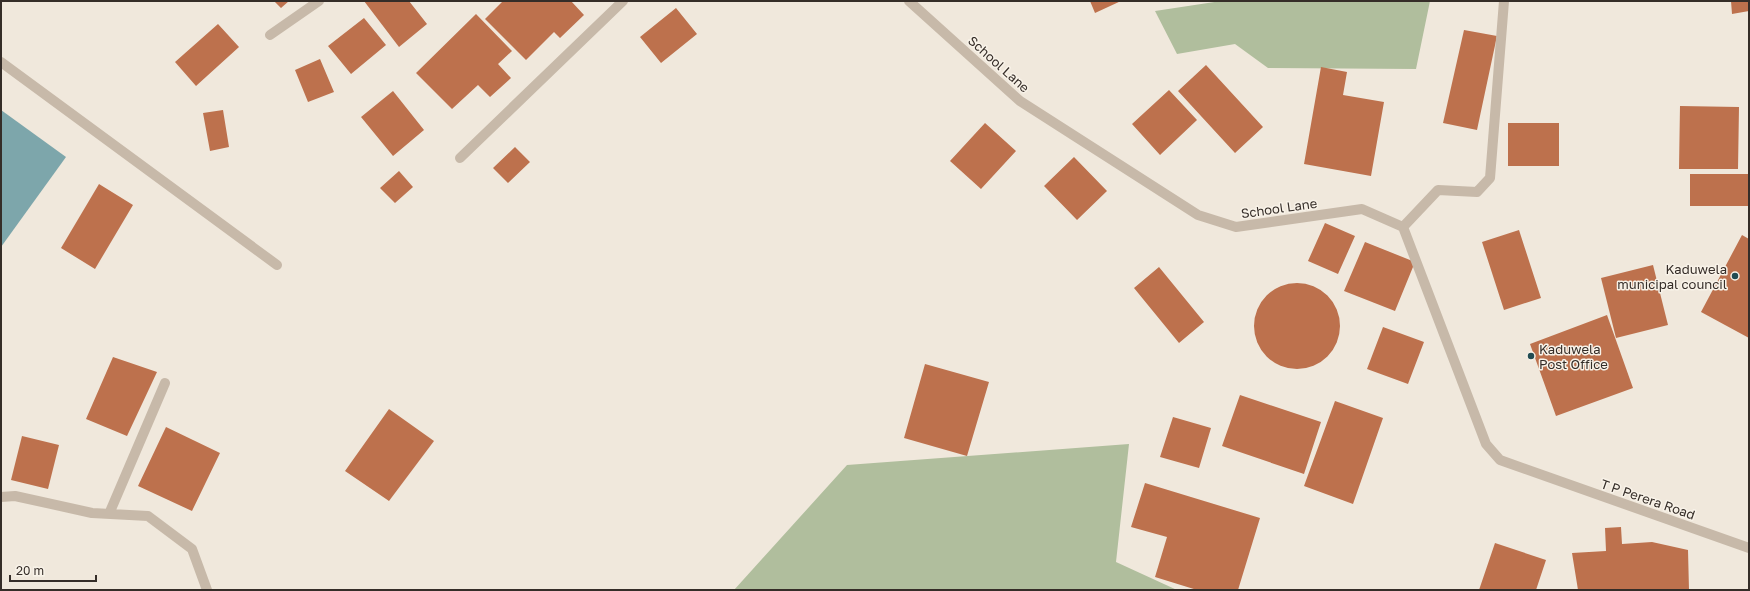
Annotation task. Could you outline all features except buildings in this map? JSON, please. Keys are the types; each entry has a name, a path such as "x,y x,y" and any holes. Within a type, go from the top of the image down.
{"street":[{"path":"270,35 318,1"},
{"path":"460,158 623,1"},
{"name":"School Lane","path":"909,1 1020,101 1198,215 1236,227 1362,209 1403,227"},
{"path":"1403,227 1438,190 1477,192 1490,178 1504,1"},
{"path":"1,62 277,265"},
{"name":"T P Perera Road","path":"1403,227 1486,444 1500,460 1749,548"},
{"path":"109,514 165,383"},
{"path":"1,501 15,496"},
{"path":"1,497 15,496 92,513 148,516 192,549 207,590"}],"green space":[{"path":"1221,1 1430,1 1416,69 1268,68 1235,44 1177,54 1155,11"},
{"path":"1129,444 1116,562 1177,590 734,590 847,465"}],"water":[{"path":"1,110 66,157 1,247"}],"place":[{"name":"Kaduwela municipal council","path":"1735,276"},
{"name":"Kaduwela Post Office","path":"1531,356"}]}
